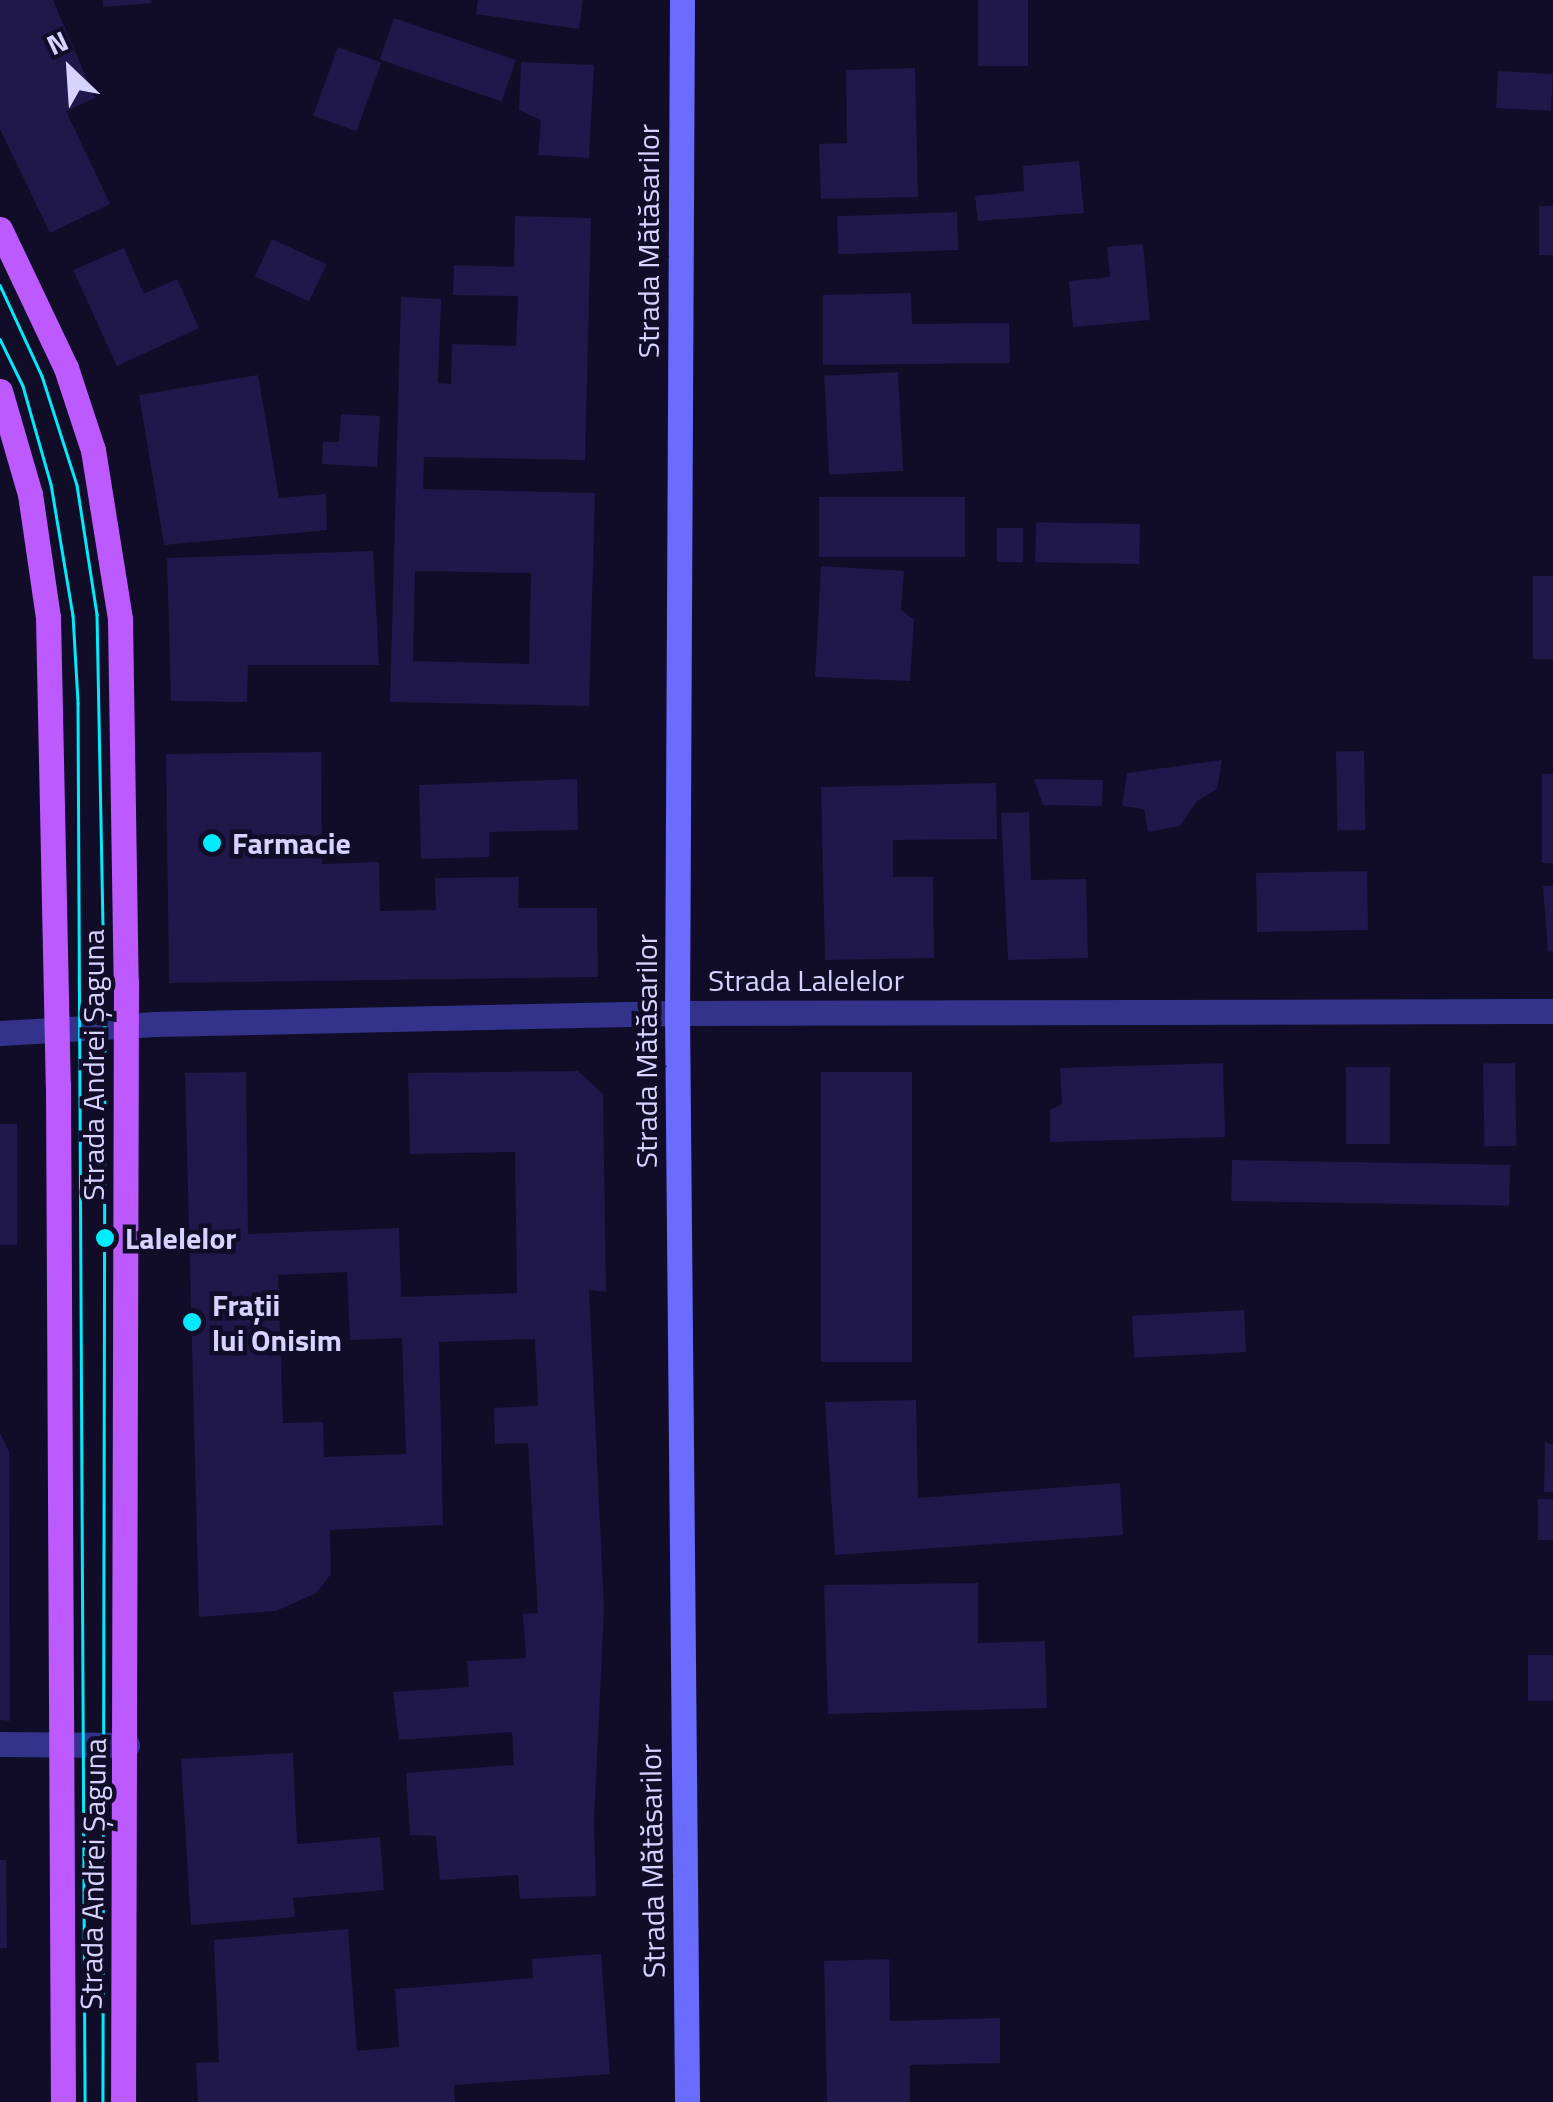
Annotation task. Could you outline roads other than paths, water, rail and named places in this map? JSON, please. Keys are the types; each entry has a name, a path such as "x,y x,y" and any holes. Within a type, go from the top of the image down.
{"main road":[{"name":"Strada Andrei Șaguna","path":"0,229 66,368 92,450 120,619 126,1025 124,2102"},
{"name":"Strada Andrei Șaguna","path":"0,391 30,494 48,617 57,1031 64,2102"}],"street":[{"name":"Strada Mătăsarilor","path":"682,0 677,1013 687,2102"},
{"name":"Strada Lalelelor","path":"0,1032 126,1025 677,1013 1553,1011"},
{"path":"0,1744 127,1745"}],"tram line":[{"path":"0,285 42,376 77,485 97,614 105,1026 103,2102"},
{"path":"0,339 23,386 51,484 73,615 78,703 85,2102"}],"place":[{"name":"Farmacie","path":"212,843"},
{"name":"Lalelelor","path":"105,1238"},
{"name":"Frații lui Onisim","path":"192,1322"}]}
